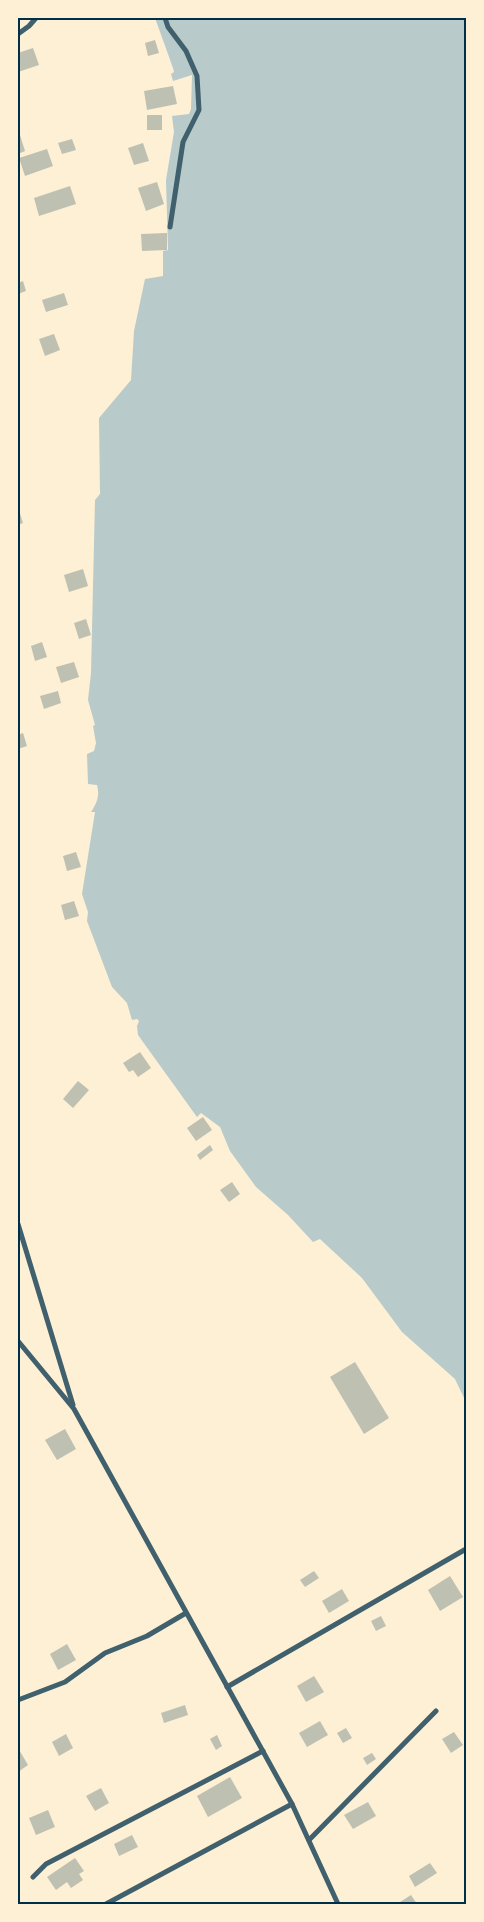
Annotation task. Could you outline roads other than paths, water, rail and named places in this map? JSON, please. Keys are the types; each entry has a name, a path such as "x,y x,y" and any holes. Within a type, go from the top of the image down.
{"street":[{"path":"18,34 36,18"},
{"path":"165,18 168,27 186,51 197,76 199,110 183,142 170,227"},
{"path":"18,1224 74,1409"},
{"path":"18,1341 74,1409 292,1804 338,1904"},
{"path":"228,1687 466,1549"},
{"path":"18,1700 65,1682 105,1653 147,1636 186,1613"},
{"path":"309,1840 436,1711"},
{"path":"33,1877 46,1864 263,1751"},
{"path":"106,1904 292,1804"}]}
